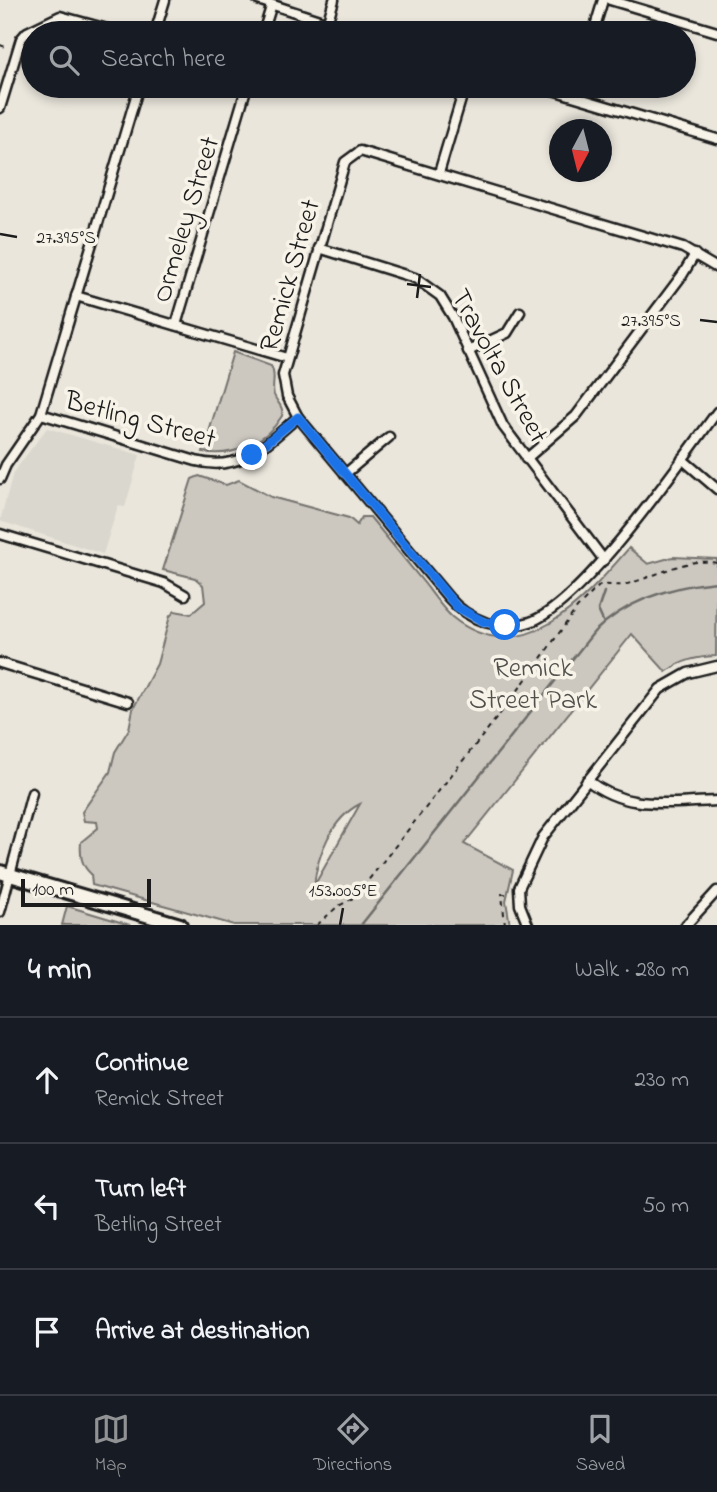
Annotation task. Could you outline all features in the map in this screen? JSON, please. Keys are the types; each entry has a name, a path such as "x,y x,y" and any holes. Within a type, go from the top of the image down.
{"main road":[{"path":"5,874 180,925"}],"street":[{"path":"159,21 165,0"},
{"path":"258,0 271,7 317,21"},
{"path":"328,21 334,0"},
{"path":"597,21 603,0"},
{"path":"610,0 680,21"},
{"path":"267,21 271,7"},
{"path":"46,21 55,16 81,21"},
{"path":"696,26 717,32"},
{"path":"0,108 21,42"},
{"path":"0,480 6,465 41,414 135,98"},
{"name":"Ormeley Street","path":"176,325 243,98"},
{"path":"439,173 461,98"},
{"path":"582,98 717,139"},
{"name":"Remick Street","path":"604,560 557,605 535,620 516,624 493,624 475,619 457,607 298,417 285,390 287,358 345,162 351,149 367,151 695,254 717,268"},
{"name":"Travolta Street","path":"319,248 423,282 446,305 495,412 526,459 604,560"},
{"path":"526,459 576,416 683,274 695,254"},
{"path":"76,296 287,358"},
{"path":"468,351 507,334 520,312"},
{"path":"604,560 717,412"},
{"name":"Betling Street","path":"41,414 196,461 221,465 252,455 298,417"},
{"path":"345,474 389,437"},
{"path":"682,459 717,489"},
{"path":"0,534 164,583 185,594"},
{"path":"0,663 128,702"},
{"path":"528,925 518,894 543,837 660,689 688,673 717,666"},
{"path":"587,780 611,797 629,802 717,801"},
{"path":"0,912 5,874 32,793"},
{"path":"686,925 717,891"}],"path":[{"path":"0,45 18,50"},
{"path":"317,925 336,906 355,897 514,696 577,608 600,585 623,585 664,574 687,562 717,563"},
{"path":"509,694 514,696"},
{"path":"505,925 502,894 518,894"}],"shaded area":[{"path":"47,428 140,455 125,507 118,506 103,554 0,521 13,473"}],"green space":[{"path":"233,352 271,366 274,373 274,395 281,407 282,416 267,433 248,446 226,453 203,452"},
{"name":"Remick Street Park","path":"199,476 226,485 239,480 271,497 349,518 357,525 362,517 370,517 452,617 478,632 503,637 527,634 550,623 593,588 629,548 648,564 673,557 717,559 716,656 690,660 666,672 632,634 464,844 513,870 506,901 510,925 234,925 92,885 91,874 82,860 81,842 98,828 97,822 84,821 82,812 110,772 115,752 129,729 133,709 157,664 170,616 175,611 191,614 205,602 203,585 195,578 163,570 192,479","holes":["360,804 314,886 322,850 334,828 341,818"]},
{"path":"67,906 130,925 62,925"}],"waterway":[{"path":"361,925 594,632 621,611 651,596 683,587 717,582"},
{"path":"603,621 598,610 604,592"}],"route":[{"path":"252,455 298,417 457,607 475,619 505,625"}]}
